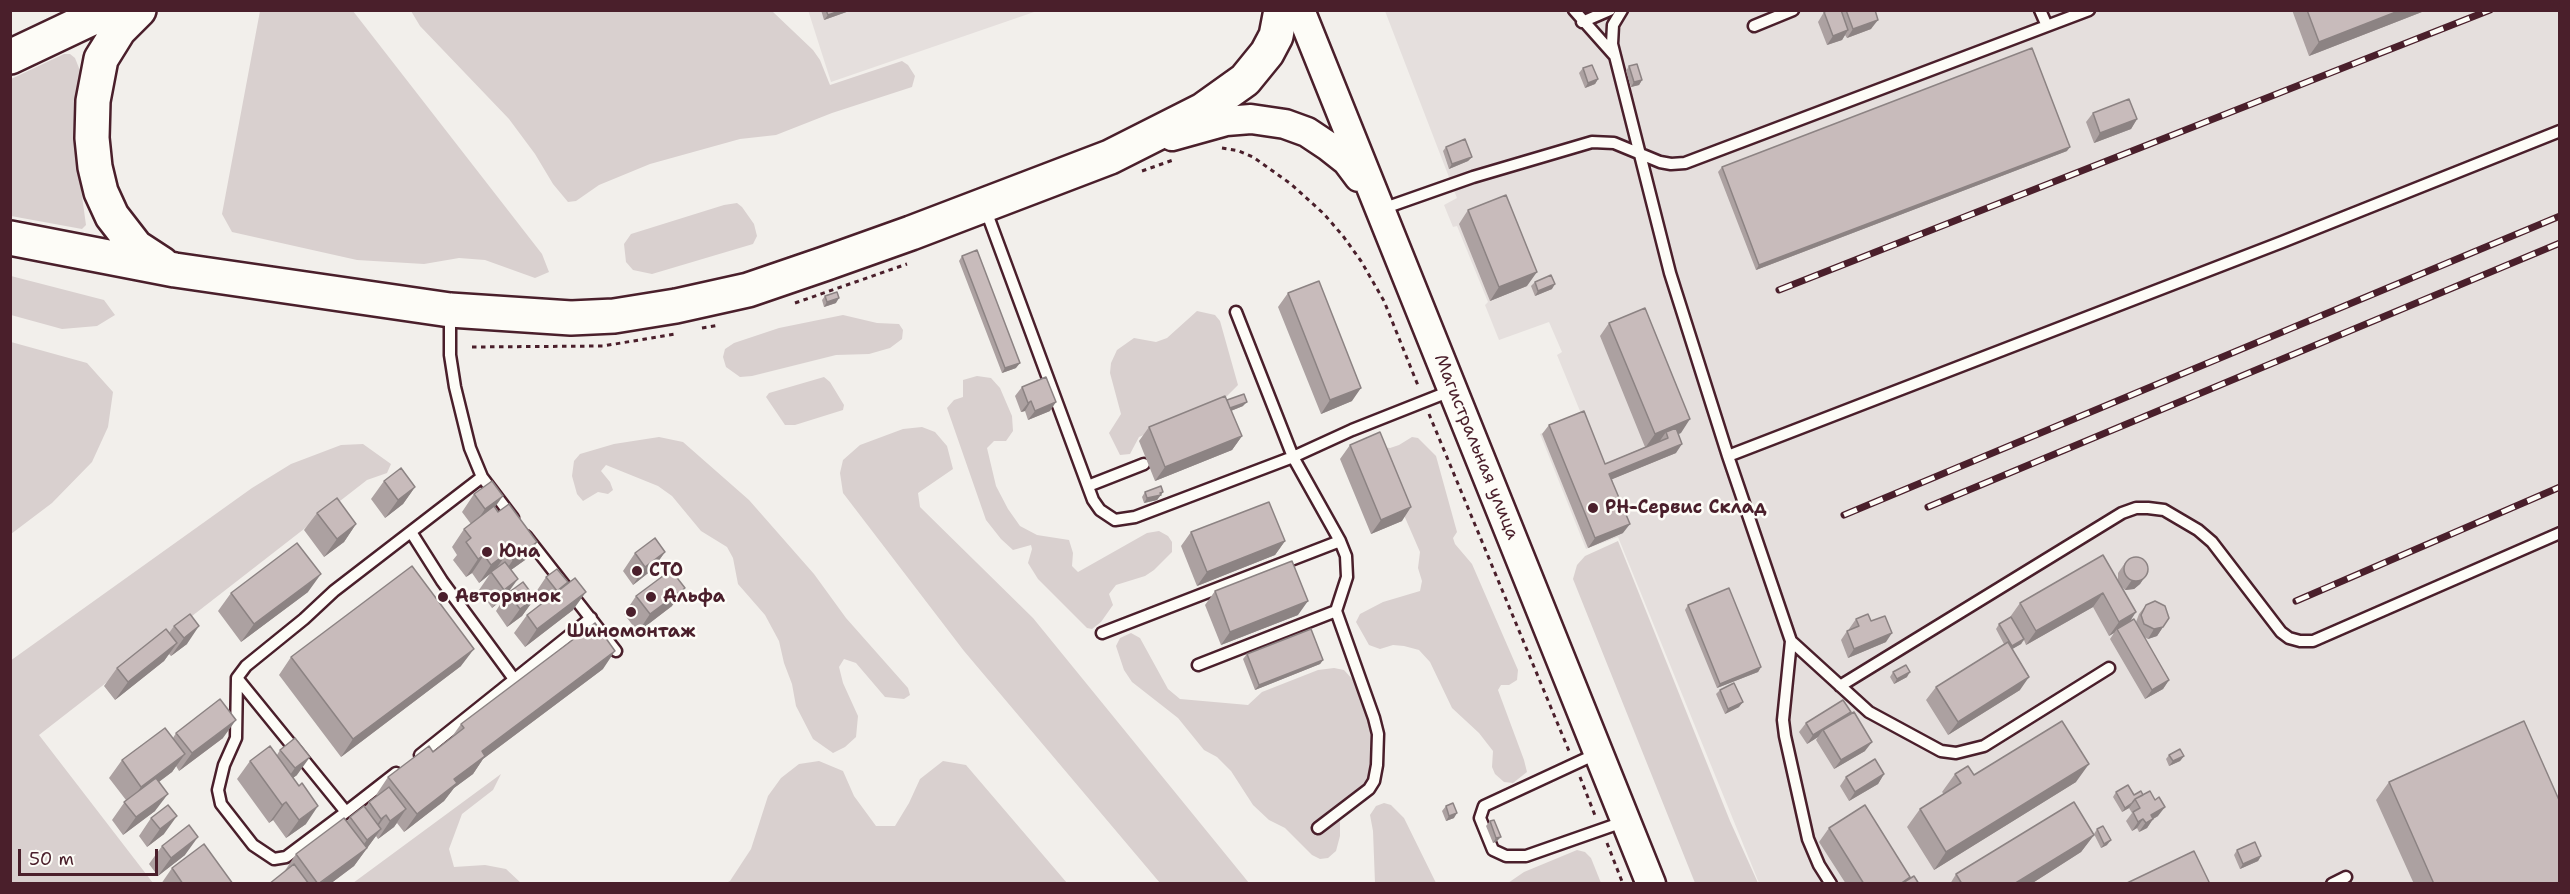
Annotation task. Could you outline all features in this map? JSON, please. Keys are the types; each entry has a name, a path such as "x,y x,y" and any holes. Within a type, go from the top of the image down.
{"main road":[{"path":"10,57 109,10"},
{"path":"140,10 124,24 108,46 96,76 92,138 95,167 101,192 112,216 123,232 136,247 154,260 175,270"},
{"path":"1123,166 1245,80 1261,61 1275,36 1281,10"},
{"name":"Магистральная улица","path":"1300,10 1453,390 1587,759 1614,826 1651,884"},
{"path":"10,238 175,270 450,310 571,318 614,316 676,306 748,290 911,234 984,205 1123,166 1193,129 1226,121 1251,119 1306,132 1328,146 1347,161 1359,176 1379,210"}],"lane":[{"path":"1574,10 1582,22 1615,56"},
{"path":"1582,22 1610,10"},
{"path":"1622,10 1613,25 1612,44 1670,273 1728,456 1791,641 1784,720 1785,736 1808,838 1816,859 1831,884"},
{"path":"1754,26 1793,10"},
{"path":"2040,10 2047,26"},
{"path":"1379,210 1473,177 1592,142 1614,143 1671,165 1685,163 2089,10"},
{"path":"1728,456 2260,250 2559,131"},
{"path":"984,205 1088,486 1100,510 1108,517 1122,520 1293,457 1352,430 1453,390"},
{"path":"450,310 450,355 454,387 470,448 482,477 616,651"},
{"path":"1236,312 1293,457 1340,540 1348,567 1336,611 1378,734 1377,765 1374,781 1369,789 1318,828"},
{"path":"1088,486 1144,464"},
{"path":"403,768 286,857 274,859 253,845 221,804 218,790 224,765 236,738 237,678 246,666 304,619 334,591 482,477"},
{"path":"1840,686 2122,513 2136,508 2164,510 2198,530 2212,542 2281,632 2289,638 2300,641 2313,641 2559,533"},
{"path":"411,532 442,581 514,679"},
{"path":"1102,633 1340,540"},
{"path":"1198,665 1336,611"},
{"path":"412,760 591,618"},
{"path":"1791,641 1869,712 1941,751 1956,753 1984,746 2109,668"},
{"path":"237,678 346,812"},
{"path":"1587,759 1493,801 1484,806 1480,818 1493,850 1506,856 1526,855 1614,826"},
{"path":"2332,884 2346,877"}],"path":[{"path":"1215,148 1239,151 1270,168 1309,199 1343,236 1379,291 1424,401 1587,759 1614,826 1623,884"},
{"path":"1123,166 1179,157"},
{"path":"794,303 915,260"},
{"path":"692,331 724,323"},
{"path":"472,346 603,346 681,333"}],"shaded area":[{"path":"808,10 1037,11 831,82"},
{"path":"260,11 353,11 542,254 549,272 535,278 485,260 459,258 424,264 357,260 232,232 222,214"},
{"path":"411,11 772,11 813,50 820,60 830,85 902,61 908,65 915,76 912,87 832,113 776,135 740,139 650,164 599,185 576,201 568,202 509,119 420,26"},
{"path":"1385,11 2559,11 2559,883 1759,883 1618,537 1586,549 1540,434 1582,416 1557,355 1562,352 1549,322 1499,340 1485,305 1488,302 1457,226 1453,227 1444,205 1457,198"},
{"path":"64,54 70,54 75,58 81,73 75,123 77,160 86,225 82,229 11,216 11,79"},
{"path":"737,203 754,224 757,236 753,244 652,274 633,270 626,262 624,244 631,234"},
{"path":"11,276 104,300 115,315 97,326 62,329 11,315"},
{"path":"1197,311 1215,315 1220,321 1238,385 1225,398 1201,411 1139,437 1130,454 1120,455 1109,433 1121,414 1110,373 1111,363 1117,350 1134,338 1156,342 1167,338"},
{"path":"843,315 877,323 899,324 903,330 902,339 890,348 869,354 836,355 752,376 740,377 726,367 723,357 725,349 734,343 779,328"},
{"path":"11,342 87,363 113,392 108,427 92,462 52,503 11,534"},
{"path":"977,376 991,378 1000,388 1012,416 1013,431 1006,441 994,441 987,448 996,486 1020,526 1037,535 1069,540 1073,553 1072,566 1078,572 1147,533 1159,531 1168,536 1172,542 1172,552 1154,570 1145,576 1116,585 1109,594 1113,605 1101,622 1092,629 1087,628 1038,579 1028,563 1031,545 1013,550 986,520 947,408 954,400 963,397 963,380"},
{"path":"824,377 830,382 844,405 843,410 795,425 785,425 766,397 769,393"},
{"path":"922,427 935,432 947,446 953,469 918,493 920,507 1033,618 1249,883 1160,883 964,651 843,493 840,473 843,460 860,445 903,429"},
{"path":"659,437 683,442 749,500 814,574 846,618 908,688 910,695 904,699 885,697 856,663 844,659 839,667 843,683 858,716 856,737 845,747 833,753 813,739 796,706 779,641 765,615 738,584 733,558 727,547 701,531 672,496 658,486 606,465 601,471 613,490 608,494 598,492 583,501 577,494 572,476 574,461 580,454 614,444"},
{"path":"1412,437 1418,438 1436,456 1457,532 1453,538 1455,544 1472,564 1518,670 1517,680 1509,685 1501,685 1498,690 1527,772 1513,783 1504,782 1495,774 1492,767 1493,751 1479,733 1452,708 1430,662 1419,650 1393,645 1380,649 1369,645 1356,622 1360,614 1383,602 1420,591 1422,581 1418,568 1420,552 1377,453 1382,447 1390,448 1399,445"},
{"path":"363,444 391,464 387,473 367,480 39,735 153,883 11,883 10,661 252,488 291,464 341,445"},
{"path":"1618,541 1730,821 1758,883 1695,883 1573,579 1577,565 1585,556"},
{"path":"1131,633 1140,638 1168,689 1180,699 1248,705 1262,692 1318,670 1334,668 1344,670 1353,680 1365,709 1372,739 1372,762 1369,777 1360,790 1336,809 1340,822 1340,836 1336,851 1328,858 1320,859 1312,855 1285,828 1269,820 1253,805 1231,771 1217,757 1204,750 1178,718 1132,682 1124,670 1116,646 1120,638"},
{"path":"819,761 843,771 854,796 876,826 895,826 920,779 943,761 966,765 1067,883 726,883 730,881 751,849 768,796 781,778 799,764"},
{"path":"501,774 493,790 462,814 449,849 454,867 485,865 506,869 521,883 353,883"},
{"path":"1384,803 1391,805 1404,818 1436,883 1375,883 1373,831 1370,815 1376,806"},
{"path":"1577,850 1585,852 1591,858 1601,883 1508,883 1524,872"}],"building":[{"path":"826,10 842,10 828,15"},
{"path":"1841,10 1848,30 1833,36 1824,12"},
{"path":"1846,10 1875,10 1878,20 1853,29"},
{"path":"2307,10 2401,10 2319,42"},
{"path":"2032,48 2070,147 1759,265 1722,167"},
{"path":"1637,64 1642,80 1634,82 1629,66"},
{"path":"1592,65 1598,79 1588,83 1583,68"},
{"path":"2129,99 2137,119 2100,133 2093,113"},
{"path":"1465,139 1472,157 1452,164 1446,147"},
{"path":"1506,195 1537,272 1499,287 1468,210"},
{"path":"977,250 1020,363 1005,368 962,256"},
{"path":"1551,275 1555,284 1538,291 1535,282"},
{"path":"1319,281 1361,388 1330,400 1288,293"},
{"path":"837,292 839,298 827,302 825,296"},
{"path":"1645,308 1690,419 1655,434 1609,323"},
{"path":"1046,377 1056,402 1035,411 1031,401 1028,403 1022,387"},
{"path":"1244,394 1247,402 1230,408 1227,400"},
{"path":"1225,396 1242,436 1165,467 1149,427"},
{"path":"1584,411 1605,464 1668,438 1666,432 1676,428 1682,444 1609,474 1630,524 1595,538 1549,425"},
{"path":"1380,432 1411,507 1381,520 1350,445"},
{"path":"401,468 415,487 398,500 384,481"},
{"path":"492,481 503,496 485,509 474,494"},
{"path":"1161,486 1163,492 1160,493 1161,495 1147,498 1145,492"},
{"path":"337,498 356,524 337,539 317,513"},
{"path":"1269,502 1285,541 1207,572 1191,532"},
{"path":"509,504 537,542 513,560 508,552 491,565 484,555 478,559 466,542 471,538 464,529 494,506 498,512"},
{"path":"655,538 665,552 645,567 635,553"},
{"path":"297,543 321,574 254,624 231,593"},
{"path":"2103,555 2136,612 2119,622 2103,593 2036,631 2020,603"},
{"path":"2136,557 2144,561 2148,569 2144,577 2136,581 2128,577 2124,569 2128,561"},
{"path":"1292,561 1308,601 1230,632 1215,591"},
{"path":"505,562 518,579 504,590 491,572"},
{"path":"412,566 474,649 353,739 291,657"},
{"path":"557,569 568,582 557,591 546,577"},
{"path":"671,570 685,588 650,614 636,596"},
{"path":"575,578 586,592 537,629 527,615"},
{"path":"523,582 535,598 520,609 508,593"},
{"path":"1729,588 1761,667 1720,684 1688,605"},
{"path":"2155,601 2165,606 2169,618 2163,627 2154,629 2144,624 2141,615 2146,605"},
{"path":"190,614 199,626 184,638 174,626"},
{"path":"1868,614 1871,621 1885,616 1892,633 1854,649 1847,631 1859,626 1856,619"},
{"path":"2011,617 2024,639 2012,646 1999,624"},
{"path":"2134,619 2169,680 2152,690 2117,629"},
{"path":"595,623 615,651 482,751 485,756 454,779 457,783 417,814 388,777 429,746 433,752 464,728 461,724"},
{"path":"166,629 177,643 128,682 117,668"},
{"path":"1311,629 1323,660 1259,685 1247,654"},
{"path":"2008,642 2029,677 1958,722 1936,687"},
{"path":"1906,665 1910,672 1897,679 1893,672"},
{"path":"1734,683 1743,702 1728,709 1720,690"},
{"path":"220,699 236,720 192,753 176,733"},
{"path":"1843,700 1851,712 1813,735 1806,723"},
{"path":"1854,712 1872,742 1841,760 1823,730"},
{"path":"2062,721 2089,764 1946,852 1920,809 1961,783 1955,774 1968,766 1974,775"},
{"path":"2524,721 2559,800 2559,884 2434,884 2389,782"},
{"path":"165,728 185,754 141,787 122,760"},
{"path":"295,738 310,757 295,768 280,750"},
{"path":"270,746 299,786 302,783 318,806 299,820 286,802 282,805 250,761"},
{"path":"2180,749 2184,756 2173,761 2169,755"},
{"path":"1875,759 1884,774 1855,792 1846,777"},
{"path":"156,778 168,794 136,817 124,802"},
{"path":"2128,785 2134,795 2141,791 2143,795 2125,808 2116,792"},
{"path":"389,787 406,809 390,821 386,815 381,819 369,802"},
{"path":"2150,791 2155,800 2159,797 2165,807 2151,815 2153,819 2146,823 2143,819 2138,822 2133,812 2140,808 2135,799"},
{"path":"2074,802 2094,835 2014,884 1962,884 1956,874"},
{"path":"1453,803 1457,813 1449,816 1446,806"},
{"path":"168,805 177,816 160,829 151,818"},
{"path":"1865,805 1910,877 1900,884 1864,884 1829,828"},
{"path":"364,806 381,829 367,840 350,817"},
{"path":"344,818 367,848 318,884 296,854"},
{"path":"1494,820 1501,837 1496,838 1490,821"},
{"path":"189,825 198,837 171,858 162,846"},
{"path":"2103,826 2111,840 2104,844 2097,829"},
{"path":"2255,842 2261,856 2243,864 2237,850"},
{"path":"204,844 233,884 183,884 172,868"},
{"path":"2194,851 2210,884 2125,884"},
{"path":"294,864 309,884 269,884"},
{"path":"1914,876 1919,884 1901,884"}],"railway":[{"path":"1779,290 2490,10"},
{"path":"1844,515 2560,216"},
{"path":"1928,507 2560,243"},
{"path":"2296,601 2560,487"}],"place":[{"name":"РН-Сервис Cклад","path":"1593,508"},
{"name":"Юна","path":"487,552"},
{"name":"СТО","path":"637,571"},
{"name":"Авторынок","path":"443,597"},
{"name":"Альфа","path":"651,597"},
{"name":"Шиномонтаж","path":"631,612"}]}
